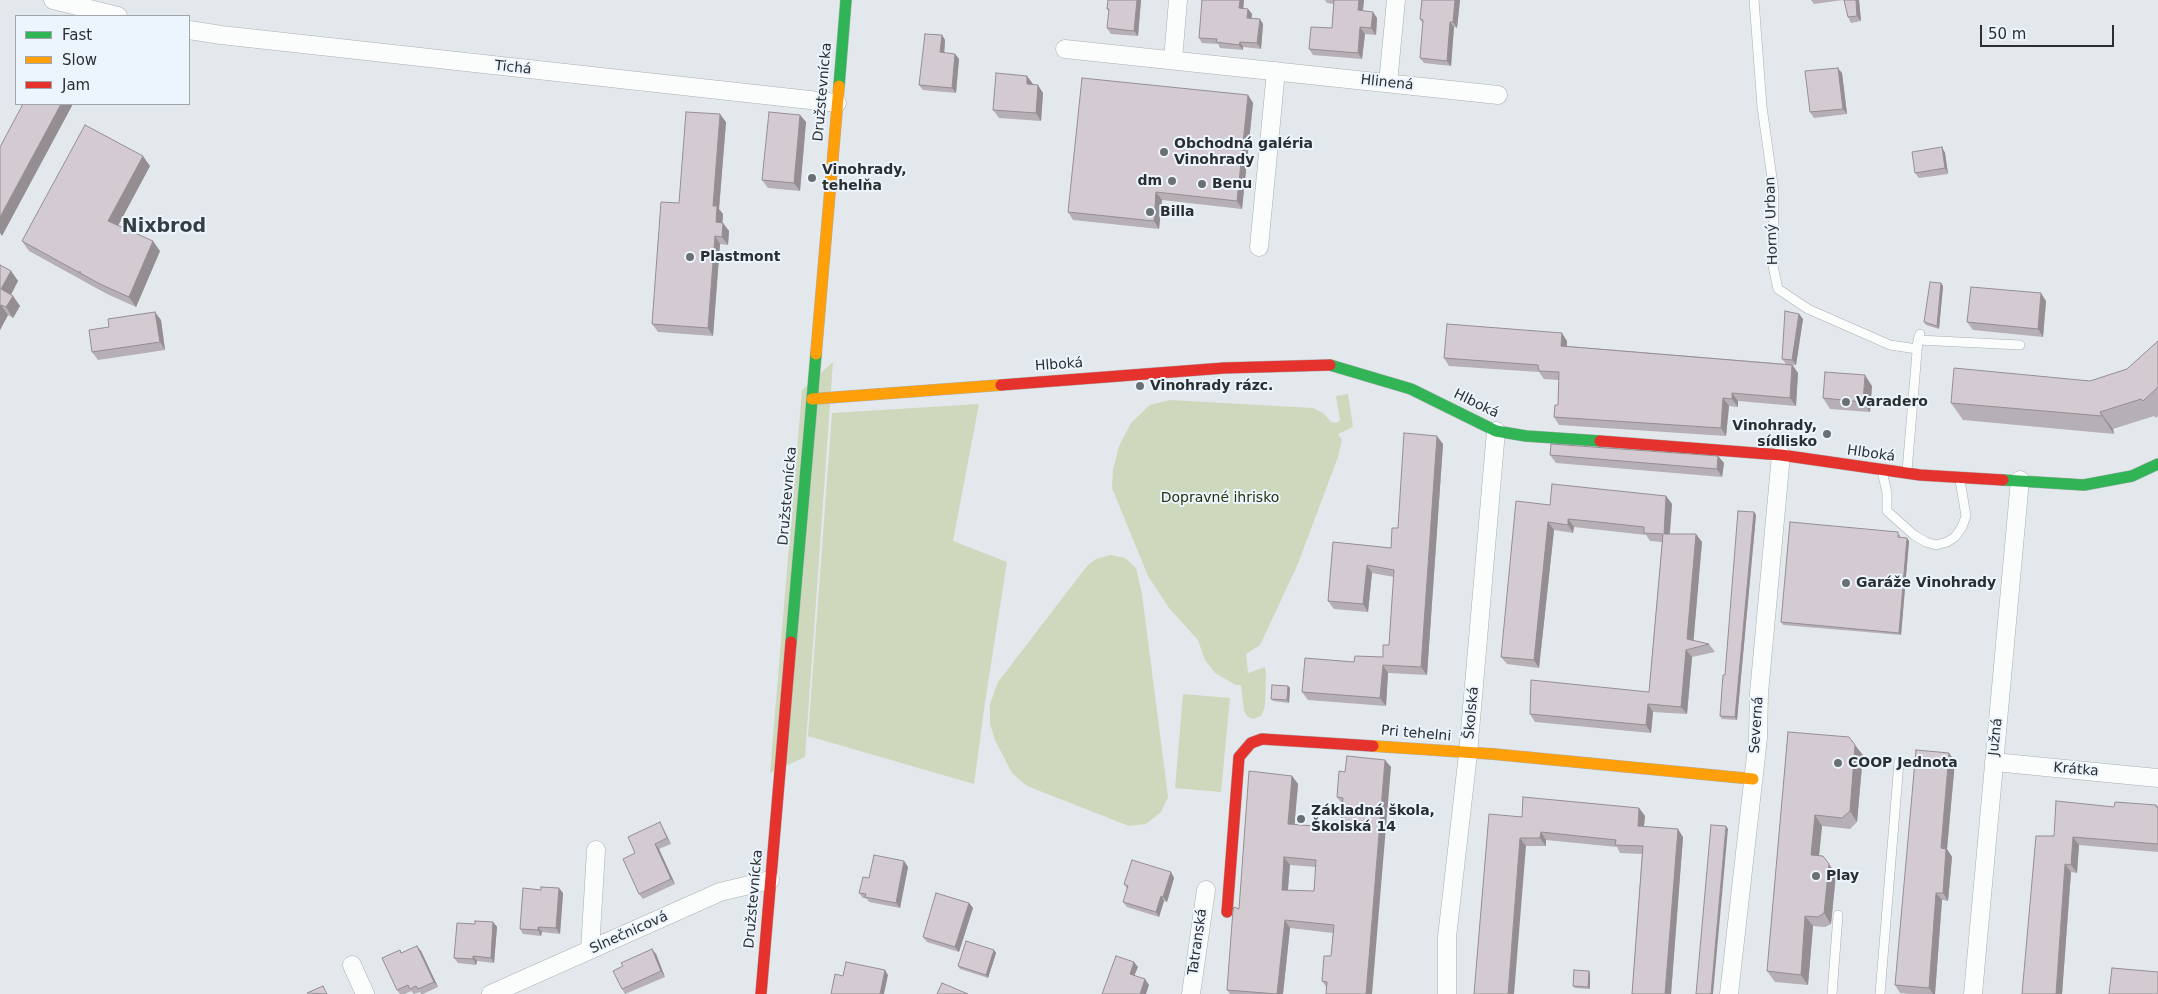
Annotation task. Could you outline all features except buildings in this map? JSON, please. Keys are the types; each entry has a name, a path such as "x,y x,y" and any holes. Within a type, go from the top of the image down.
{"street":[{"path":"53,0 114,15"},
{"name":"Družstevnícka","path":"761,994 846,0"},
{"path":"1173,60 1178,0"},
{"path":"1388,83 1396,0"},
{"name":"Tichá","path":"190,30 220,36 837,103"},
{"name":"Hlinená","path":"1065,50 1498,95"},
{"path":"1260,247 1276,72"},
{"name":"Hlboká","path":"812,399 1224,368 1333,365 1411,389 1496,431 1526,436 1781,455 1906,474 2084,484 2132,476 2158,464"},
{"name":"Školská","path":"1447,994 1447,937 1468,754 1496,431"},
{"name":"Severná","path":"1729,994 1758,738 1759,692 1781,455"},
{"name":"Južná","path":"1973,994 2020,480"},
{"name":"Pri tehelni","path":"1227,912 1239,757 1251,743 1262,739 1297,740 1468,754 1492,754 1754,779"},
{"name":"Krátka","path":"1994,762 2158,778"},
{"path":"590,950 596,850"},
{"name":"Slnečnicová","path":"491,994 720,892 770,880"},
{"name":"Tatranská","path":"1191,994 1206,890"},
{"path":"352,965 365,994"}],"lane":[{"name":"Horný Urban","path":"1754,0 1762,107 1774,192 1773,266 1778,288 1808,309 1890,345 1918,341 2020,345"},
{"path":"1906,474 1918,341"},
{"path":"1882,471 1887,493 1887,511 1914,535 1936,545 1951,540 1962,527 1966,516 1960,477"},
{"path":"1880,994 1900,762"},
{"path":"1832,994 1838,915"}],"green space":[{"path":"833,362 805,757 770,773 802,390"},
{"name":"Dopravné ihrisko","path":"1348,394 1353,427 1338,434 1342,440 1338,457 1297,566 1260,645 1246,654 1248,673 1265,667 1266,674 1265,706 1261,716 1253,719 1247,716 1244,711 1241,685 1236,685 1215,673 1205,660 1198,640 1169,608 1148,576 1112,488 1113,470 1119,446 1131,423 1150,405 1170,400 1313,408 1323,413 1331,422 1337,423 1340,420 1336,396"},
{"path":"979,404 953,541 1007,562 974,784 808,736 832,413"},
{"path":"1110,555 1125,558 1136,568 1142,594 1168,797 1161,812 1146,824 1129,826 1027,786 1012,773 995,740 990,724 990,704 998,682 1087,566 1096,559"},
{"path":"1183,694 1230,698 1221,792 1175,788"}],"traffic: fast":[{"path":"839,86 846,0"},
{"path":"791,642 816,354"},
{"path":"1330,365 1411,389 1496,431 1526,436 1600,441"},
{"path":"2003,480 2084,485 2132,476 2158,464"}],"traffic: slow":[{"path":"816,354 839,86"},
{"path":"812,399 1001,385"},
{"path":"1373,746 1493,754 1753,779"}],"traffic: jam":[{"path":"1001,385 1224,368 1330,365"},
{"path":"1600,441 1781,455 1920,475 2003,480"},
{"path":"761,994 791,642"},
{"path":"1227,912 1239,757 1251,743 1262,739 1373,746"}],"place":[{"name":"Obchodná galéria Vinohrady","path":"1164,152"},
{"name":"Vinohrady, tehelňa","path":"812,178"},
{"name":"dm","path":"1172,181"},
{"name":"Benu","path":"1202,184"},
{"name":"Billa","path":"1150,212"},
{"name":"Plastmont","path":"690,257"},
{"name":"Vinohrady rázc.","path":"1140,386"},
{"name":"Varadero","path":"1846,402"},
{"name":"Vinohrady, sídlisko","path":"1827,434"},
{"name":"Garáže Vinohrady","path":"1846,583"},
{"name":"COOP Jednota","path":"1838,763"},
{"name":"Základná škola, Školská 14","path":"1301,819"},
{"name":"Play","path":"1816,876"}],"district":[{"name":"Nixbrod","path":"164,227"}]}
